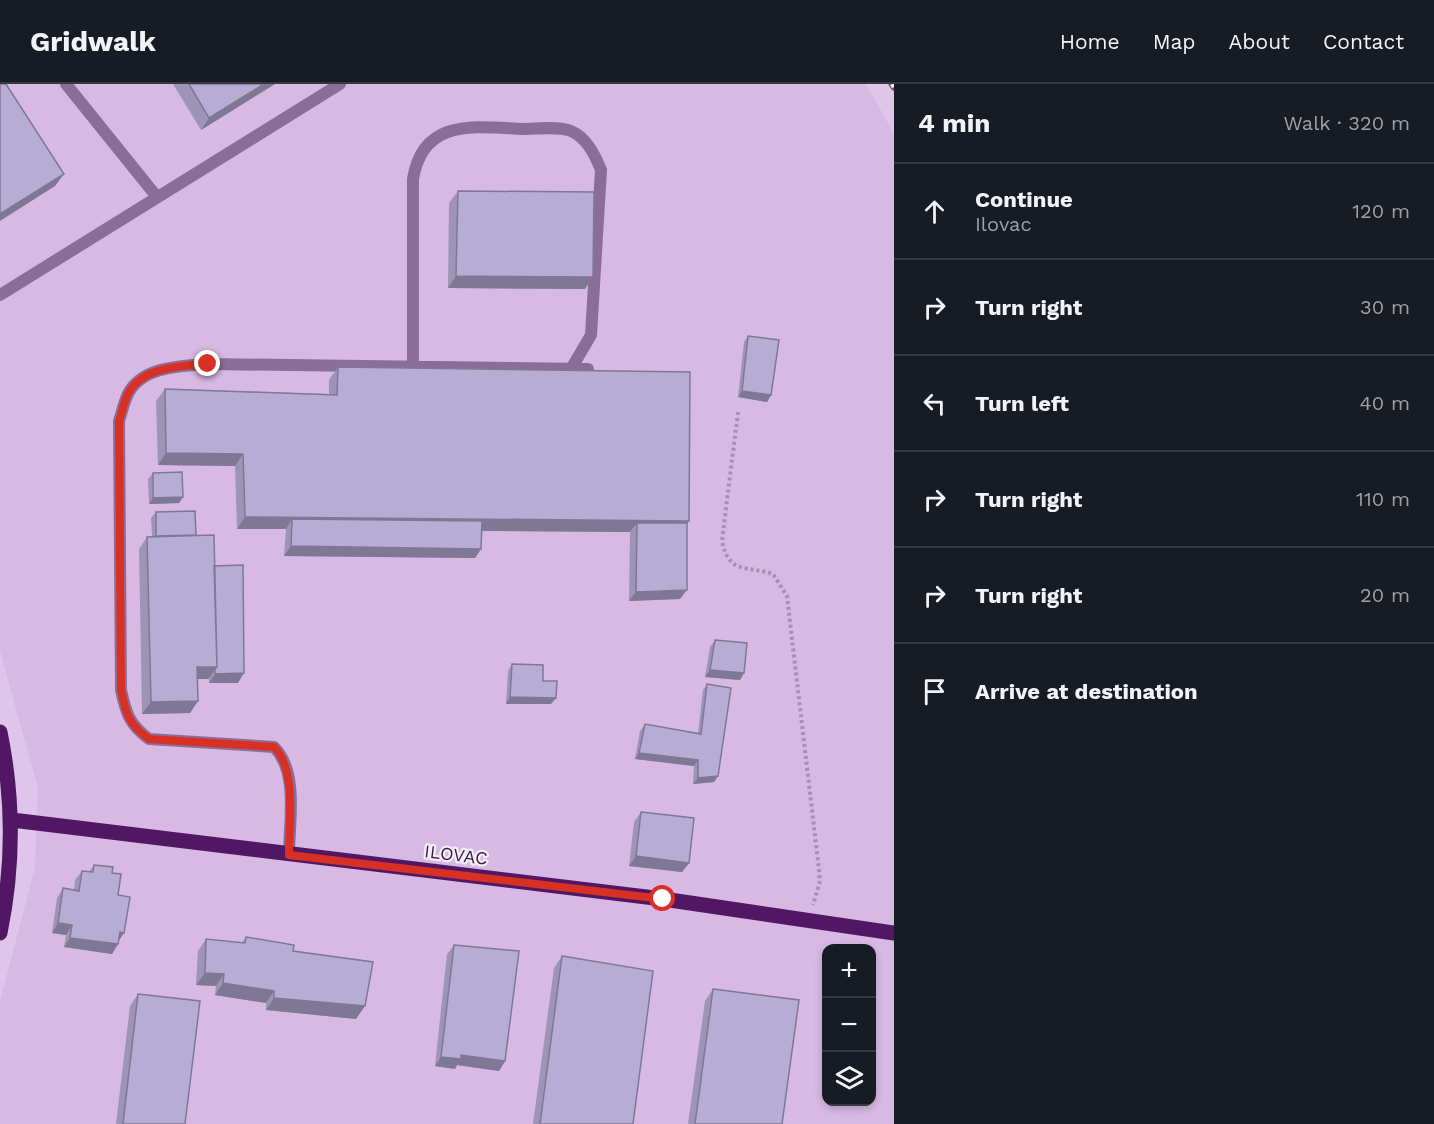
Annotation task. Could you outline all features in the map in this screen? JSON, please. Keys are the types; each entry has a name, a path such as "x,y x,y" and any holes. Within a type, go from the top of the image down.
{"main road":[{"path":"0,732 12,820 11,866 0,933"},
{"name":"ILOVAC","path":"12,820 663,899 894,933"}],"street":[{"path":"66,84 157,197"},
{"path":"0,295 340,84"},
{"path":"413,367 413,179 416,161 429,143 448,129 480,127 570,130 594,152 601,170 591,335 571,369"},
{"path":"289,855 289,773 283,755 274,747 149,739 135,729 126,717 121,690 119,421 128,392 144,378 168,367 208,364 588,369"}],"path":[{"path":"738,412 722,541 724,551 734,566 773,574 787,596 820,881 809,921"}],"shaded area":[{"path":"0,84 866,84 894,134 894,1124 0,1124 0,1001 35,868 38,788 0,651"}],"building":[{"path":"0,84 6,84 64,174 0,214"},
{"path":"189,84 264,84 209,118"},
{"path":"458,191 594,192 593,277 456,276"},
{"path":"748,336 779,340 771,395 742,391"},
{"path":"338,367 690,372 689,521 245,517 243,454 166,453 165,389 337,395"},
{"path":"182,472 183,497 153,498 153,473"},
{"path":"195,511 196,535 156,536 156,512"},
{"path":"292,519 482,521 481,549 291,546"},
{"path":"637,523 687,523 687,590 636,592"},
{"path":"214,535 217,667 197,667 198,701 151,702 147,537"},
{"path":"243,565 244,673 215,674 217,667 214,566"},
{"path":"715,640 747,643 744,673 710,670"},
{"path":"512,664 543,665 543,681 557,681 556,698 510,697"},
{"path":"707,684 731,688 718,776 698,778 698,760 639,753 645,724 701,734"},
{"path":"641,812 694,818 689,863 636,856"},
{"path":"94,865 113,867 112,873 121,874 118,895 130,897 124,933 120,932 118,944 70,938 72,925 58,923 63,888 79,891 82,871 93,872"},
{"path":"246,937 294,945 293,951 373,962 365,1006 274,998 274,991 223,983 224,974 205,973 206,939 245,943"},
{"path":"454,945 519,951 505,1061 461,1055 461,1059 441,1057"},
{"path":"562,956 653,971 633,1124 540,1124"},
{"path":"713,989 799,1000 782,1124 695,1124"},
{"path":"138,994 200,1001 185,1124 123,1124"}],"route":[{"path":"208,364 168,367 144,378 128,392 119,421 121,690 126,717 135,729 149,739 274,747 283,755 289,773 289,855 663,899"}]}
